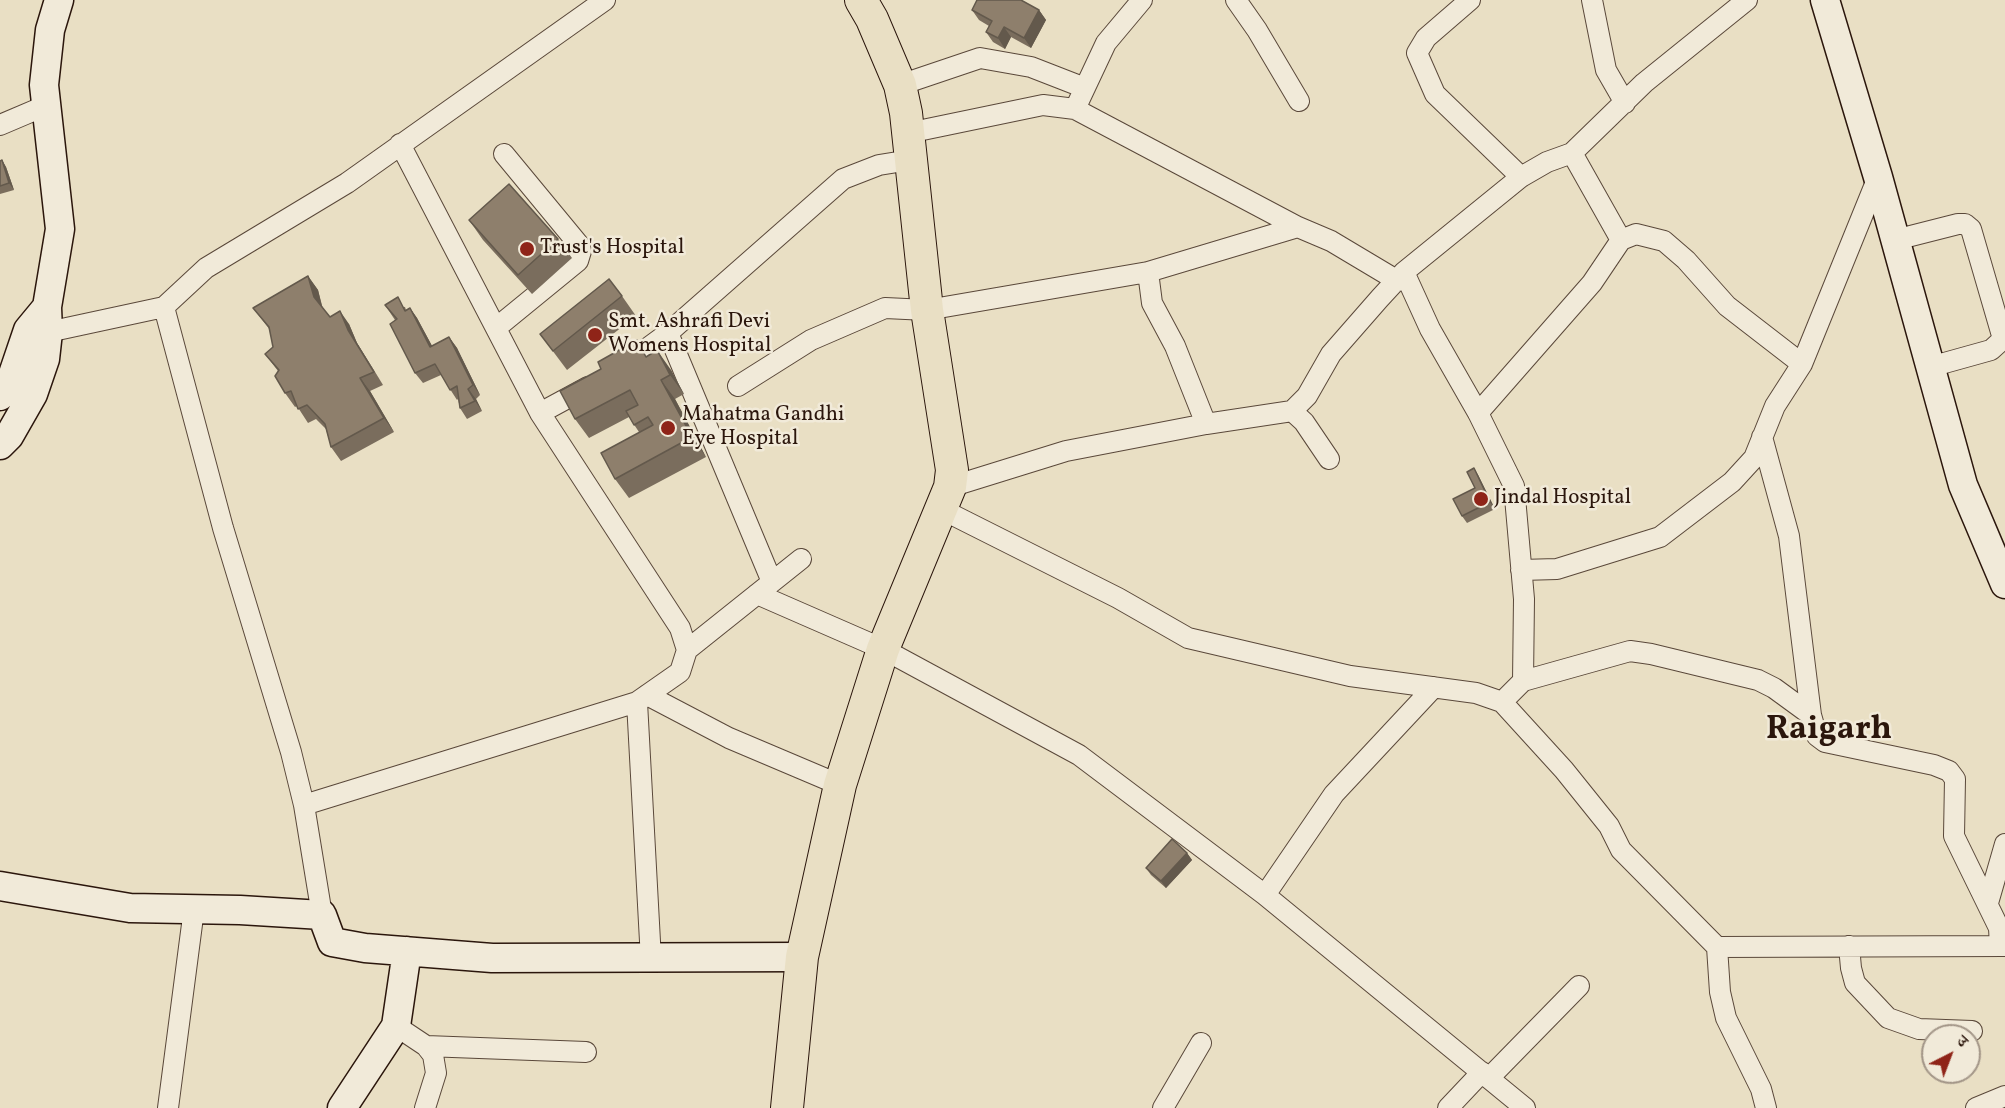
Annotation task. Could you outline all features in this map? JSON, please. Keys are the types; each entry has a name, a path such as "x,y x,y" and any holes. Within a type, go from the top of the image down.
{"main road":[{"path":"789,1107 802,957 840,785 883,649 946,498 952,470 950,445 927,310 900,85 872,19 861,0"}],"street":[{"path":"0,445 9,436 33,394 45,359 60,229 44,85 50,30 59,0"},
{"path":"0,396 12,377 28,330 48,319 164,307 206,268 347,183 605,0"},
{"path":"1075,109 1106,43 1142,0"},
{"path":"1236,0 1257,30 1299,101"},
{"path":"1470,0 1426,38 1417,53 1435,94 1521,177"},
{"path":"1592,0 1606,70 1625,103"},
{"path":"946,498 1066,451 1206,424 1292,411 1307,396 1331,354 1401,277 1521,177 1547,162 1572,153 1644,83 1748,0"},
{"path":"1824,0 1878,177 1963,485 2005,588"},
{"path":"900,85 981,58 1032,67 1085,88"},
{"path":"0,125 47,105"},
{"path":"540,413 618,370 668,333 843,179 909,147 1042,105 1075,109 1298,227 1331,241 1401,277 1478,413 1514,486 1524,599 1523,681"},
{"path":"400,144 540,413 680,628 687,650"},
{"path":"1572,153 1621,240"},
{"path":"496,328 578,261 580,251 580,246 504,154"},
{"path":"1521,570 1557,569 1660,537 1732,482 1754,458 1775,406 1802,364 1878,177"},
{"path":"1894,240 1958,224 1965,224 1971,229 2003,339 1991,350 1930,367"},
{"path":"738,386 812,340 860,316 885,308 927,310 1148,272 1298,227"},
{"path":"1478,413 1592,283 1621,240 1636,234 1664,241 1686,260 1727,306 1802,364"},
{"path":"1148,272 1152,303 1175,346 1206,424"},
{"path":"164,307 224,528 304,805 322,915 332,942 492,958 651,960 802,957"},
{"path":"668,333 765,588 883,649 1079,756 1265,895 1525,1108"},
{"path":"1292,411 1304,422 1329,459"},
{"path":"1717,948 2003,946 2000,928 1954,836 1955,779 1949,771 1934,765 1825,742 1816,735 1811,715 1790,536 1762,437"},
{"path":"946,498 1188,638 1350,676 1476,693 1502,702 1564,770 1609,826 1621,849 1717,948 1720,992 1726,1018 1761,1089 1766,1108"},
{"path":"304,805 642,699 680,672 687,650 801,559"},
{"path":"1502,702 1523,681 1630,651 1758,681 1774,688 1811,715"},
{"path":"1265,895 1334,794 1434,687"},
{"path":"642,699 840,785"},
{"path":"642,699 651,960"},
{"path":"1988,903 2005,844"},
{"path":"0,886 130,908 322,915"},
{"path":"168,1108 194,909"},
{"path":"1849,946 1855,983 1888,1018 1921,1029"},
{"path":"342,1108 396,1026 407,951"},
{"path":"1448,1108 1579,986"},
{"path":"396,1026 426,1046 433,1055 436,1073 425,1108"},
{"path":"1163,1108 1201,1043"},
{"path":"426,1046 586,1052"},
{"path":"1976,1108 2005,1096"}],"building":[{"path":"977,0 1021,0 1039,10 1024,38 1004,27 998,38 986,32 992,21 972,10"},
{"path":"2,160 9,183 0,186 0,161"},
{"name":"Trust's Hospital","path":"509,184 558,239 518,275 469,220"},
{"path":"308,276 314,297 330,317 340,311 348,330 374,372 360,378 384,418 331,447 325,424 307,405 298,409 291,391 285,393 275,376 279,370 265,354 273,347 269,327 253,308"},
{"path":"609,279 622,296 553,351 540,334"},
{"path":"398,297 405,311 410,308 430,347 449,337 473,385 468,389 475,401 460,408 457,386 450,390 435,364 415,373 390,324 397,319 385,305"},
{"path":"637,340 646,357 657,350 670,375 661,380 692,437 615,479 601,453 653,425 648,417 634,425 626,411 638,405 630,390 575,419 560,391 601,369 598,362"},
{"path":"1474,468 1490,502 1462,516 1453,499 1475,488 1467,472"},
{"path":"1172,839 1187,853 1161,881 1146,868"}],"place":[{"name":"Trust's Hospital","path":"527,249"},
{"name":"Smt. Ashrafi Devi Womens Hospital","path":"595,335"},
{"name":"Mahatma Gandhi Eye Hospital","path":"668,428"},
{"name":"Jindal Hospital","path":"1481,499"}],"district":[{"name":"Raigarh","path":"1829,732"}]}
